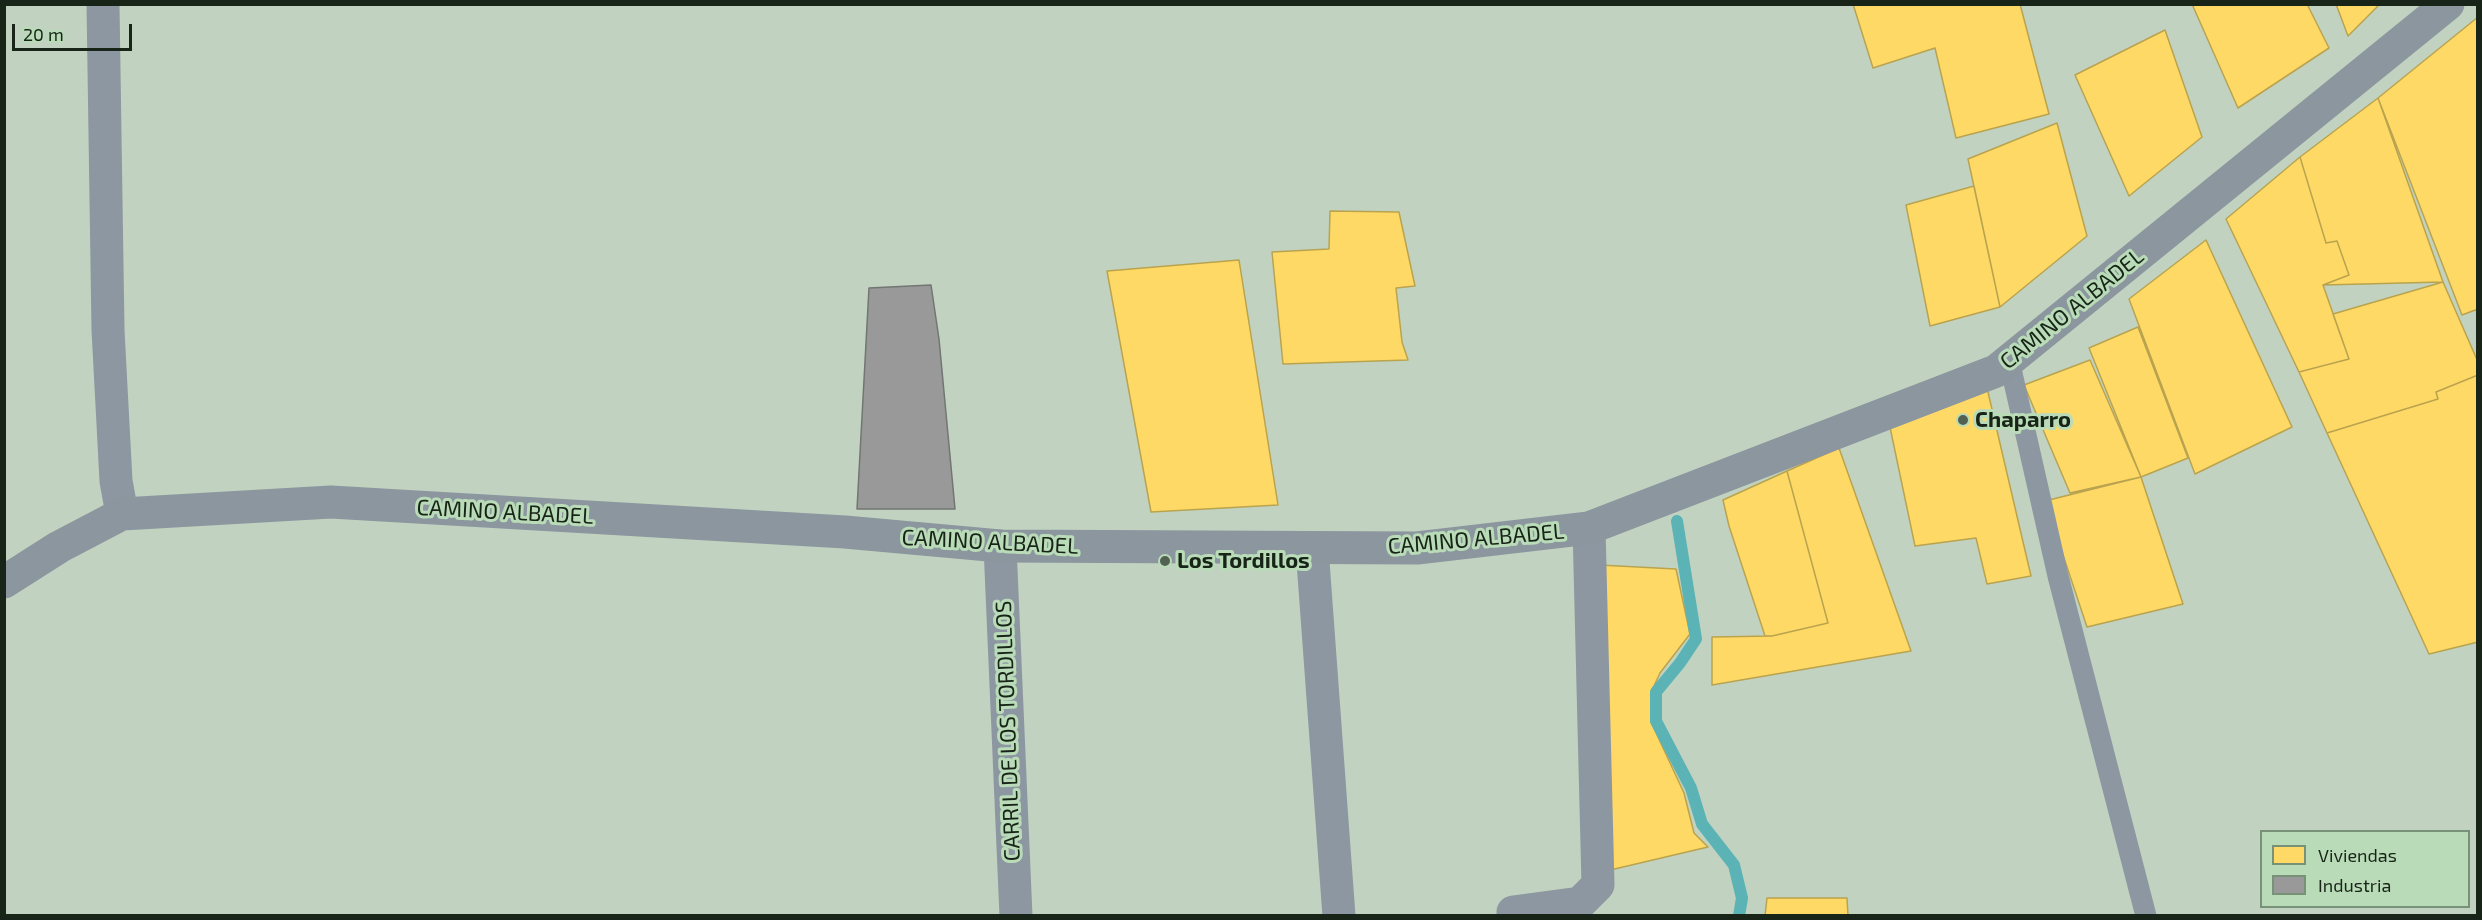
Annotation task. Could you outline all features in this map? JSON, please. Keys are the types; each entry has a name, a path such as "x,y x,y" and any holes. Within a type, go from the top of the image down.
{"main road":[{"name":"CAMINO ALBADEL","path":"4,582 59,547 122,514 331,502 845,532 1000,546 1417,548 1589,528 1996,371 2448,4"}],"street":[{"path":"103,4 108,330 116,481 122,514"},
{"path":"1513,912 1580,903 1598,885 1589,528"},
{"name":"CARRIL DE LOS TORDILLOS","path":"1000,546 1016,915"},
{"path":"1312,548 1339,915"}],"lane":[{"path":"2009,360 2058,576 2146,915"}],"building: Viviendas":[{"path":"1853,4 2020,4 2049,114 1956,138 1935,48 1873,68"},
{"path":"2192,4 2307,4 2329,48 2238,108"},
{"path":"2336,4 2380,4 2348,36"},
{"path":"2478,17 2478,309 2462,315 2378,98"},
{"path":"2165,30 2202,137 2129,196 2075,75"},
{"path":"2378,98 2443,282 2323,285 2349,275 2337,241 2326,243 2300,157"},
{"path":"2057,123 2087,236 2000,307 1968,159"},
{"path":"2300,157 2326,243 2337,241 2349,275 2323,285 2349,359 2299,372 2226,219"},
{"path":"1974,186 2000,307 1930,326 1906,205"},
{"path":"1330,211 1399,212 1415,286 1396,288 1402,342 1408,360 1283,364 1272,252 1329,249"},
{"path":"2206,240 2292,427 2195,474 2129,299"},
{"path":"1239,260 1278,505 1151,512 1107,271"},
{"path":"2443,282 2478,362 2478,375 2436,392 2438,399 2327,433 2299,372 2349,359 2333,314"},
{"path":"2138,327 2188,458 2141,477 2089,348"},
{"path":"2090,360 2141,477 2070,493 2024,385"},
{"path":"1984,375 2031,576 1987,584 1976,538 1915,546 1887,413"},
{"path":"2478,375 2478,642 2429,654 2327,433 2438,399 2436,392"},
{"path":"1839,448 1911,651 1712,685 1712,637 1772,636 1828,623 1787,471"},
{"path":"1787,471 1828,623 1765,636 1729,526 1723,500"},
{"path":"2141,477 2183,604 2087,627 2045,501"},
{"path":"1599,565 1676,569 1690,634 1660,673 1653,688 1651,722 1684,793 1694,833 1708,847 1606,871"},
{"path":"1767,898 1847,898 1848,916 1765,916"}],"building: Industria":[{"path":"931,285 939,339 955,509 857,509 869,288"}],"waterway":[{"path":"1677,521 1696,639 1656,692 1656,721 1691,788 1702,824 1734,865 1742,898 1739,916"}],"place":[{"name":"Chaparro","path":"1963,420"},
{"name":"Los Tordillos","path":"1165,561"}]}
